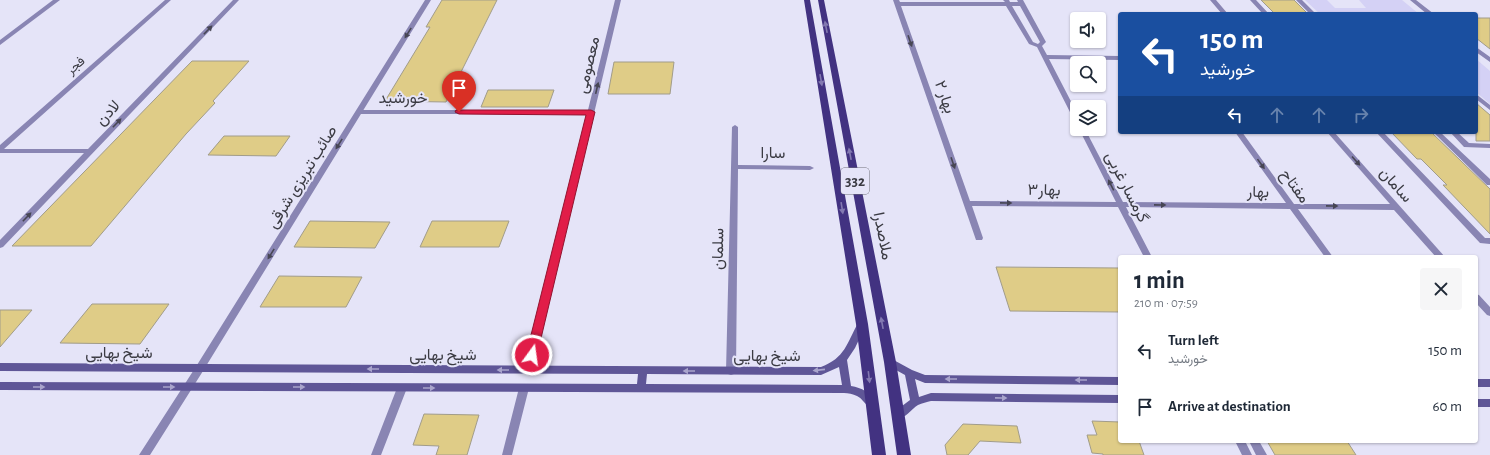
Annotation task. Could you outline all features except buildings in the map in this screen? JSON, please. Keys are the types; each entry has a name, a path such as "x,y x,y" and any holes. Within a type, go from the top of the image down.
{"main road":[{"name":"332","path":"807,0 862,324 879,455"},
{"name":"ملاصدرا","path":"821,0 890,362 904,455"},
{"name":"شیخ بهایی","path":"0,368 821,371 831,368 843,360 852,346 862,324"},
{"path":"843,360 847,390"},
{"path":"890,362 909,373 925,379 1118,380"},
{"path":"641,388 643,371"},
{"path":"909,373 915,402"},
{"path":"1478,383 1490,384"},
{"name":"شیخ بهایی","path":"0,386 847,390 864,394 868,398 873,410"},
{"path":"898,415 915,402 931,397 1118,399"},
{"path":"1478,403 1490,403"}],"street":[{"path":"0,43 57,0"},
{"name":"فجر","path":"0,150 168,0"},
{"name":"لادن","path":"0,244 236,0"},
{"name":"صائب تبریزی شرقی","path":"144,455 200,368 428,0"},
{"name":"معصومی","path":"528,370 618,0"},
{"path":"1212,0 1223,12"},
{"path":"1253,0 1264,12"},
{"path":"1298,0 1311,12"},
{"path":"1413,0 1428,12"},
{"path":"897,2 1021,2 1043,42 1039,46"},
{"name":"بهار ۲","path":"897,2 980,238"},
{"path":"1007,2 1030,43 1039,46 1070,106"},
{"path":"1478,51 1490,60"},
{"path":"1045,57 1118,58"},
{"path":"1478,98 1490,108"},
{"name":"خورشید","path":"359,112 591,112"},
{"name":"سلمان","path":"731,371 735,127"},
{"name":"مفتاح","path":"1239,134 1328,255"},
{"name":"سامان","path":"1332,134 1438,255"},
{"path":"1381,134 1483,241 1490,241"},
{"path":"1438,134 1490,183"},
{"path":"1455,134 1467,146 1490,146"},
{"name":"گرمسار غربی","path":"1086,136 1147,255"},
{"name":"فجر","path":"0,150 91,151"},
{"name":"سارا","path":"735,167 810,168"},
{"name":"بهار۳","path":"967,203 1120,204"},
{"name":"بهار","path":"1120,204 1396,207"},
{"path":"1478,299 1490,313"},
{"path":"376,455 402,388"},
{"path":"507,455 524,388"},
{"path":"1241,443 1247,455"},
{"path":"1255,443 1262,455"}],"shaded area":[{"path":"1305,0 1327,0 1335,8 1366,8 1359,0 1402,0 1417,12 1318,12"},
{"path":"1478,61 1490,71 1490,104 1478,94"}],"route":[{"path":"459,112 591,112 532,355"}]}
